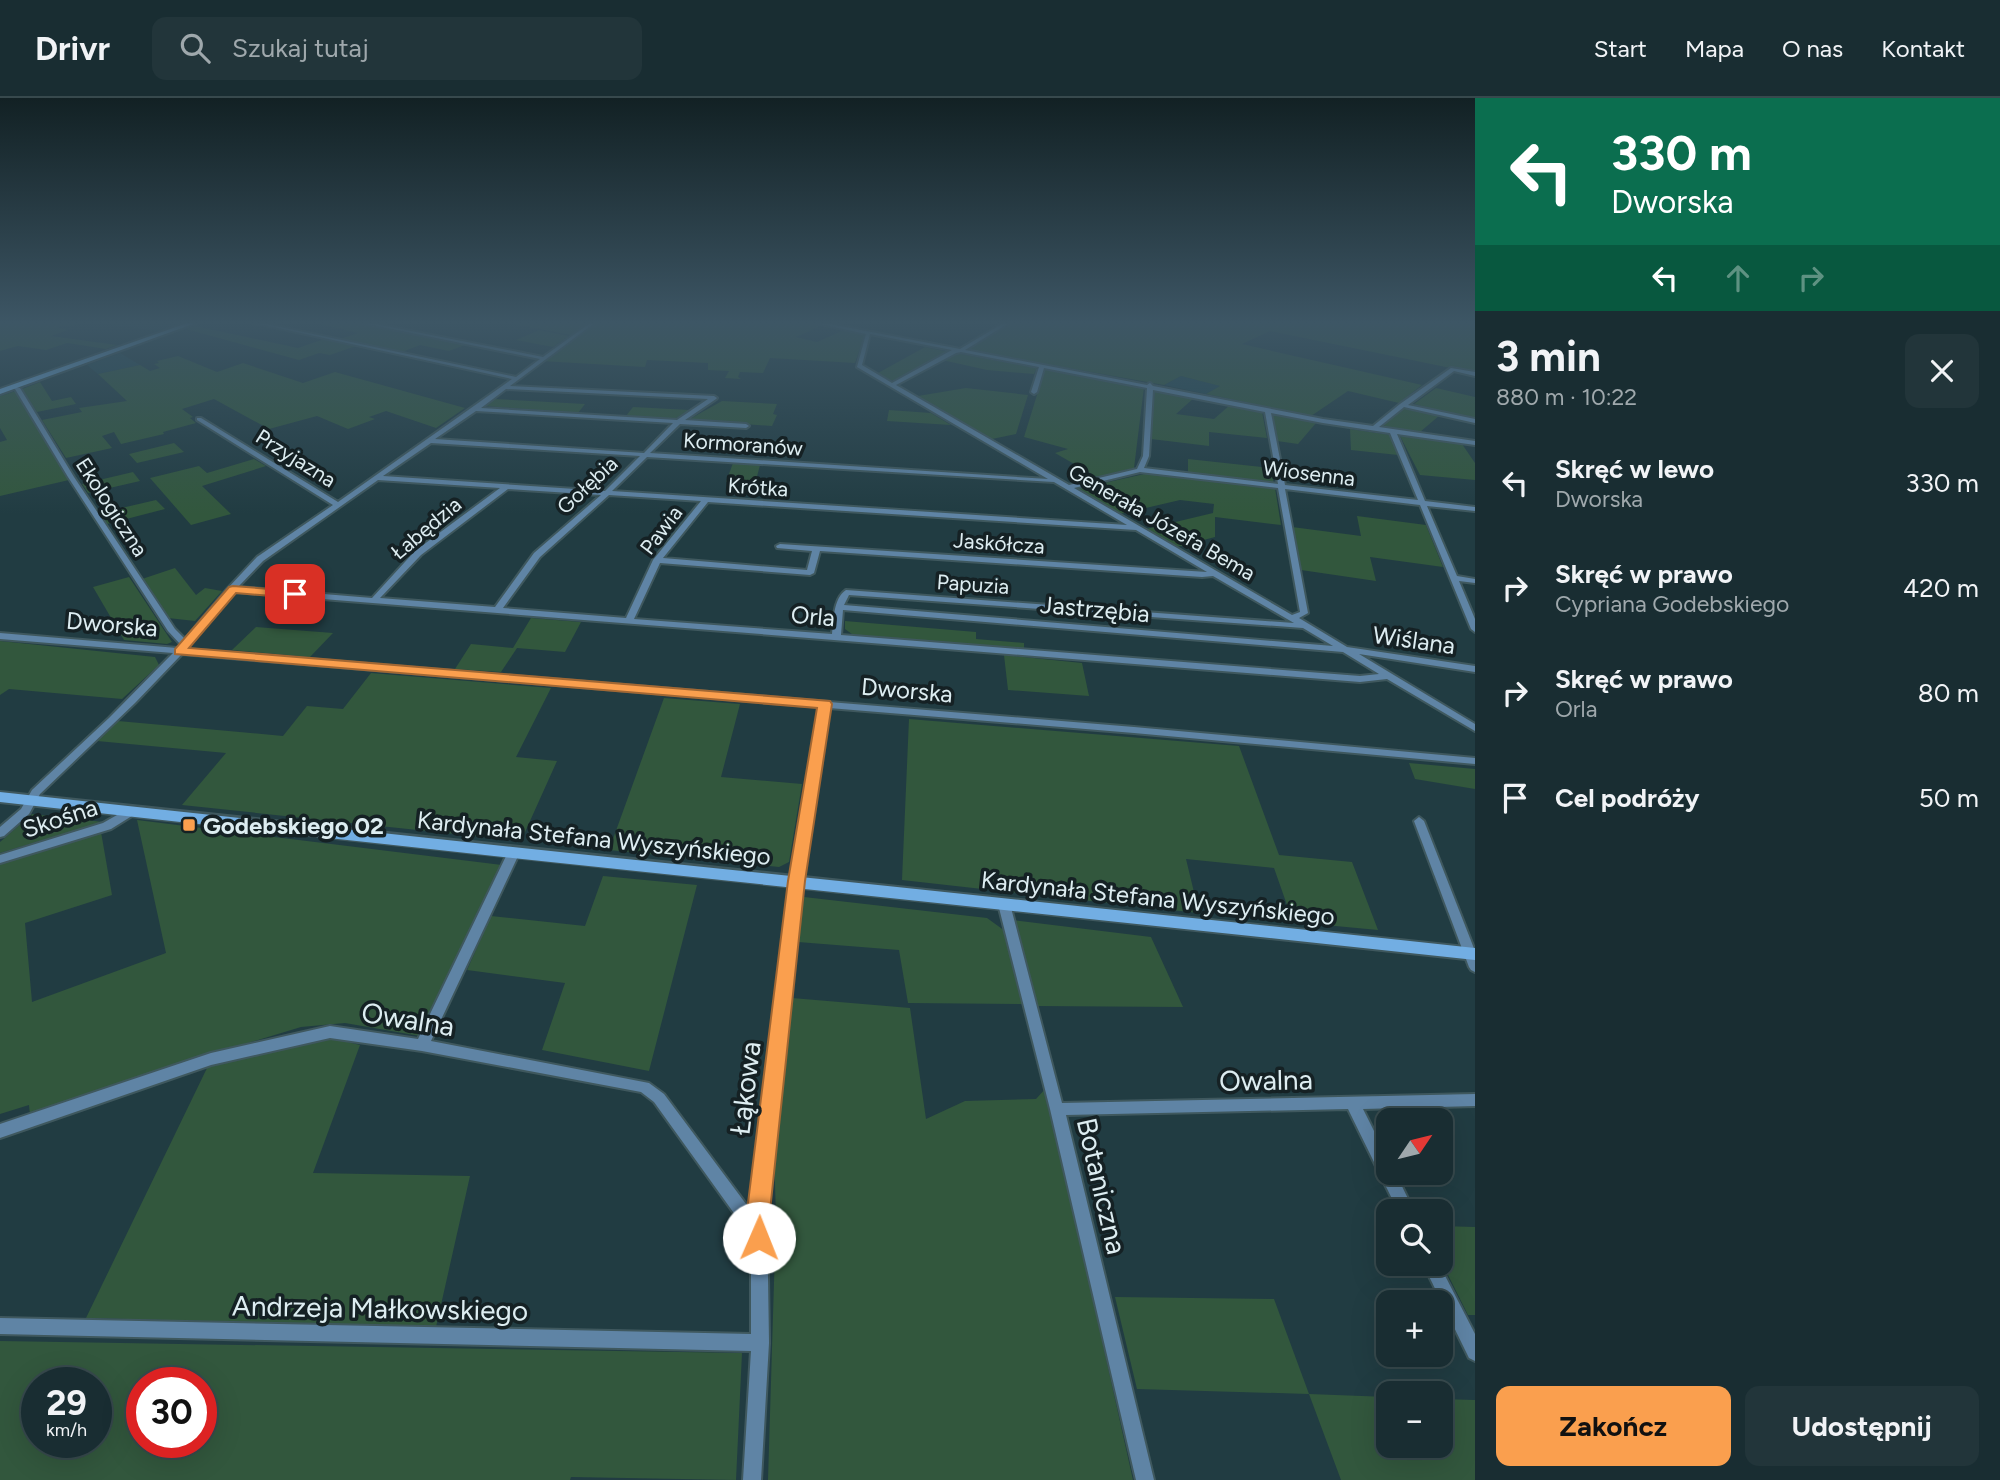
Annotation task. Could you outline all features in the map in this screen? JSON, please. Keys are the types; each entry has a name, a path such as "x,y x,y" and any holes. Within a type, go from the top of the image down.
{"main road":[{"path":"0,391 17,385"},
{"name":"Kardynała Stefana Wyszyńskiego","path":"0,797 513,854 796,881 1474,958"}],"street":[{"path":"1034,392 1036,385"},
{"path":"1067,488 1140,470 1146,456 1150,385"},
{"path":"1152,385 1268,410 1475,443"},
{"path":"1376,429 1376,425 1430,385"},
{"name":"Generała Józefa Bema","path":"893,386 1293,618 1475,728"},
{"name":"Ekologiczna","path":"13,387 17,388 71,477 183,648"},
{"path":"0,833 25,811 30,800 137,697 183,648 239,579 260,559 503,387"},
{"name":"Gołębia","path":"497,611 537,555 606,494 678,422 714,398 503,387"},
{"path":"1402,405 1475,421"},
{"path":"475,409 746,426"},
{"path":"1268,410 1304,613 1293,618"},
{"name":"Przyjazna","path":"199,419 338,505"},
{"path":"1393,432 1475,629"},
{"name":"Kormoranów","path":"430,441 1055,481"},
{"name":"Wiosenna","path":"1140,470 1475,509"},
{"name":"Krótka","path":"377,478 1138,528"},
{"name":"Łabędzia","path":"373,601 418,553 506,487"},
{"name":"Pawia","path":"629,621 657,560 705,501"},
{"name":"Jaskółcza","path":"780,546 1202,575 1215,573"},
{"path":"657,560 810,573 817,548"},
{"path":"1454,578 1475,581"},
{"name":"Orla","path":"233,589 1360,679 1390,676"},
{"name":"Papuzia","path":"839,607 846,592 1306,626"},
{"path":"836,638 839,607"},
{"name":"Jastrzębia","path":"839,607 1347,650"},
{"name":"Dworska","path":"0,636 183,648 1475,761"},
{"name":"Wiślana","path":"1347,650 1475,669"},
{"name":"Łąkowa","path":"752,1480 760,1343 758,1211 796,881 825,704"},
{"name":"Skośna","path":"0,859 107,826 131,811"},
{"path":"1419,821 1474,958"},
{"path":"422,1045 513,854"},
{"name":"Botaniczna","path":"1004,904 1057,1110 1145,1480"},
{"name":"Owalna","path":"0,1131 211,1059 330,1032 422,1045 645,1087 659,1098 742,1211 758,1211"},
{"name":"Owalna","path":"1057,1110 1475,1100"},
{"path":"1352,1102 1400,1199"},
{"path":"1438,1276 1475,1352"},
{"name":"Andrzeja Małkowskiego","path":"0,1326 760,1343"}],"shaded area":[{"path":"1166,385 1221,386 1206,394"}],"green space":[{"path":"42,385 52,401 71,397 76,404 37,412 22,389"},
{"path":"110,385 384,385 465,408 436,428 386,411 369,417 375,419 348,429 317,416 269,429 214,399 182,409 193,417 190,418 196,423 121,444 114,432 102,436 112,448 66,458 42,420 82,412 79,408 127,401"},
{"path":"1040,385 1144,387 1134,468 1097,477 1055,453 1068,449 1024,437"},
{"path":"1421,385 1399,403 1348,391 1311,416 1206,394 1220,386"},
{"path":"966,388 1028,395 1016,434 992,439 918,396"},
{"path":"1155,388 1195,397 1176,414 1214,419 1230,405 1262,412 1267,438 1209,432 1209,446 1151,439"},
{"path":"1436,388 1475,397 1475,420 1414,404"},
{"path":"16,391 69,480 0,496 0,442 7,440 0,428 0,396"},
{"path":"495,399 585,404 578,413 485,406"},
{"path":"722,401 777,404 773,414 777,415 772,426 688,420"},
{"path":"1405,406 1440,415 1420,432 1377,427"},
{"path":"633,407 690,410 673,420 626,416"},
{"path":"889,410 931,413 951,425 887,421"},
{"path":"1272,415 1316,423 1298,444 1277,441"},
{"path":"1350,429 1391,435 1398,455 1351,450"},
{"path":"1400,436 1462,444 1475,463 1475,480 1420,475"},
{"path":"174,443 184,452 137,463 129,454"},
{"path":"254,459 266,466 202,486 231,514 191,525 150,478 199,466 207,473"},
{"path":"1188,459 1271,468 1274,485 1188,474"},
{"path":"733,463 760,465 755,484 726,482"},
{"path":"133,472 140,481 88,493 82,484"},
{"path":"1149,473 1275,488 1281,525 1215,517 1215,537 1177,547 1146,529 1213,513 1214,504 1180,500 1120,514 1077,489"},
{"path":"156,500 165,509 107,524 100,513"},
{"path":"1357,516 1426,525 1443,567 1370,557 1376,581 1301,570 1292,527 1361,536"},
{"path":"175,568 196,595 205,588 222,591 195,621 168,618 142,579"},
{"path":"129,577 172,642 167,644 124,640 93,587"},
{"path":"531,618 581,622 565,652 517,648 501,672 455,669 471,644 513,648"},
{"path":"845,621 976,632 976,639 1024,643 1024,651 856,637 845,629"},
{"path":"256,627 333,633 310,657 232,650"},
{"path":"0,641 155,657 159,665 122,699 9,689 0,695"},
{"path":"1004,655 1082,663 1089,696 1008,690"},
{"path":"371,673 551,688 516,757 557,761 521,841 182,805 226,753 97,741 118,721 283,736 307,706 343,709"},
{"path":"664,698 740,704 721,777 802,784 789,862 779,867 609,850"},
{"path":"909,719 1239,746 1279,855 1352,862 1378,930 1293,922 1274,868 1186,859 1199,913 902,880"},
{"path":"1409,763 1475,769 1475,789 1415,779"},
{"path":"32,814 103,822 0,853 0,842"},
{"path":"137,820 502,865 420,1036 345,1023 301,1027 149,1073 30,1116 29,1105 0,1114 0,863 101,832 112,895 25,923 32,1002 166,953"},
{"path":"603,876 697,885 649,1071 542,1050 565,983 467,970 491,916 585,926"},
{"path":"804,897 987,918 1005,931 1024,1004 908,1003 899,950 798,942"},
{"path":"1012,920 1151,937 1183,1007 1035,1006"},
{"path":"792,998 910,1008 926,1119 965,1101 1036,1099 1046,1088 1133,1480 768,1480 776,1217 774,1153"},
{"path":"335,1039 360,1045 313,1173 470,1176 436,1327 86,1318 208,1066 289,1045"},
{"path":"1453,1226 1475,1227 1475,1315 1468,1315 1448,1276 1453,1276"},
{"path":"1115,1297 1274,1299 1309,1394 1137,1389"},
{"path":"0,1341 742,1353 736,1480 571,1477 570,1480 0,1480"},
{"path":"1309,1394 1376,1397 1376,1458 1453,1458 1453,1399 1475,1400 1475,1480 1341,1480"}],"place":[{"name":"Godebskiego 02","path":"189,825"}],"route":[{"path":"295,594 233,589 179,652 825,704 796,881 758,1211 759,1238"}]}
